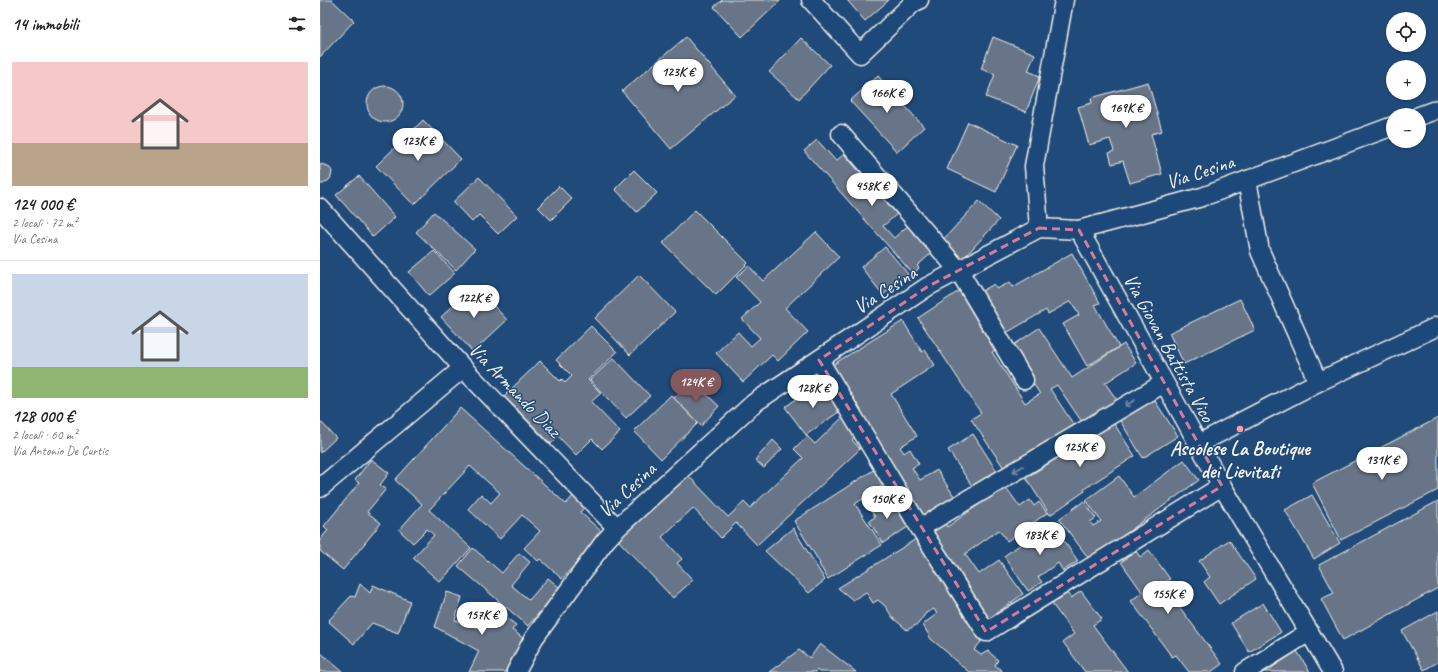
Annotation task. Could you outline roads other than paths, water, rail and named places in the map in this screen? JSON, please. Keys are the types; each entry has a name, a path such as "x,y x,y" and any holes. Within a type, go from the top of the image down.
{"street":[{"path":"811,0 860,54 913,3 918,0"},
{"path":"1039,228 1034,166 1063,0"},
{"path":"1426,113 1438,109"},
{"name":"Via Cesina","path":"516,672 534,638 605,541 617,528 754,403 927,287 1039,228 1078,230 1202,197 1386,129"},
{"path":"841,134 959,271 1024,380"},
{"path":"1247,180 1260,251 1318,382"},
{"name":"Via Armando Diaz","path":"320,208 463,368 617,528"},
{"name":"Via Giovan Battista Vico","path":"1078,230 1222,486 1333,672"},
{"path":"1198,444 1318,382 1438,326"},
{"path":"818,360 920,528 986,632 1222,486"},
{"path":"320,488 463,368"},
{"path":"920,528 1164,383"},
{"path":"1245,672 1310,632"}],"place":[{"name":"Ascolese La Boutique dei Lievitati","path":"1240,429"}]}
